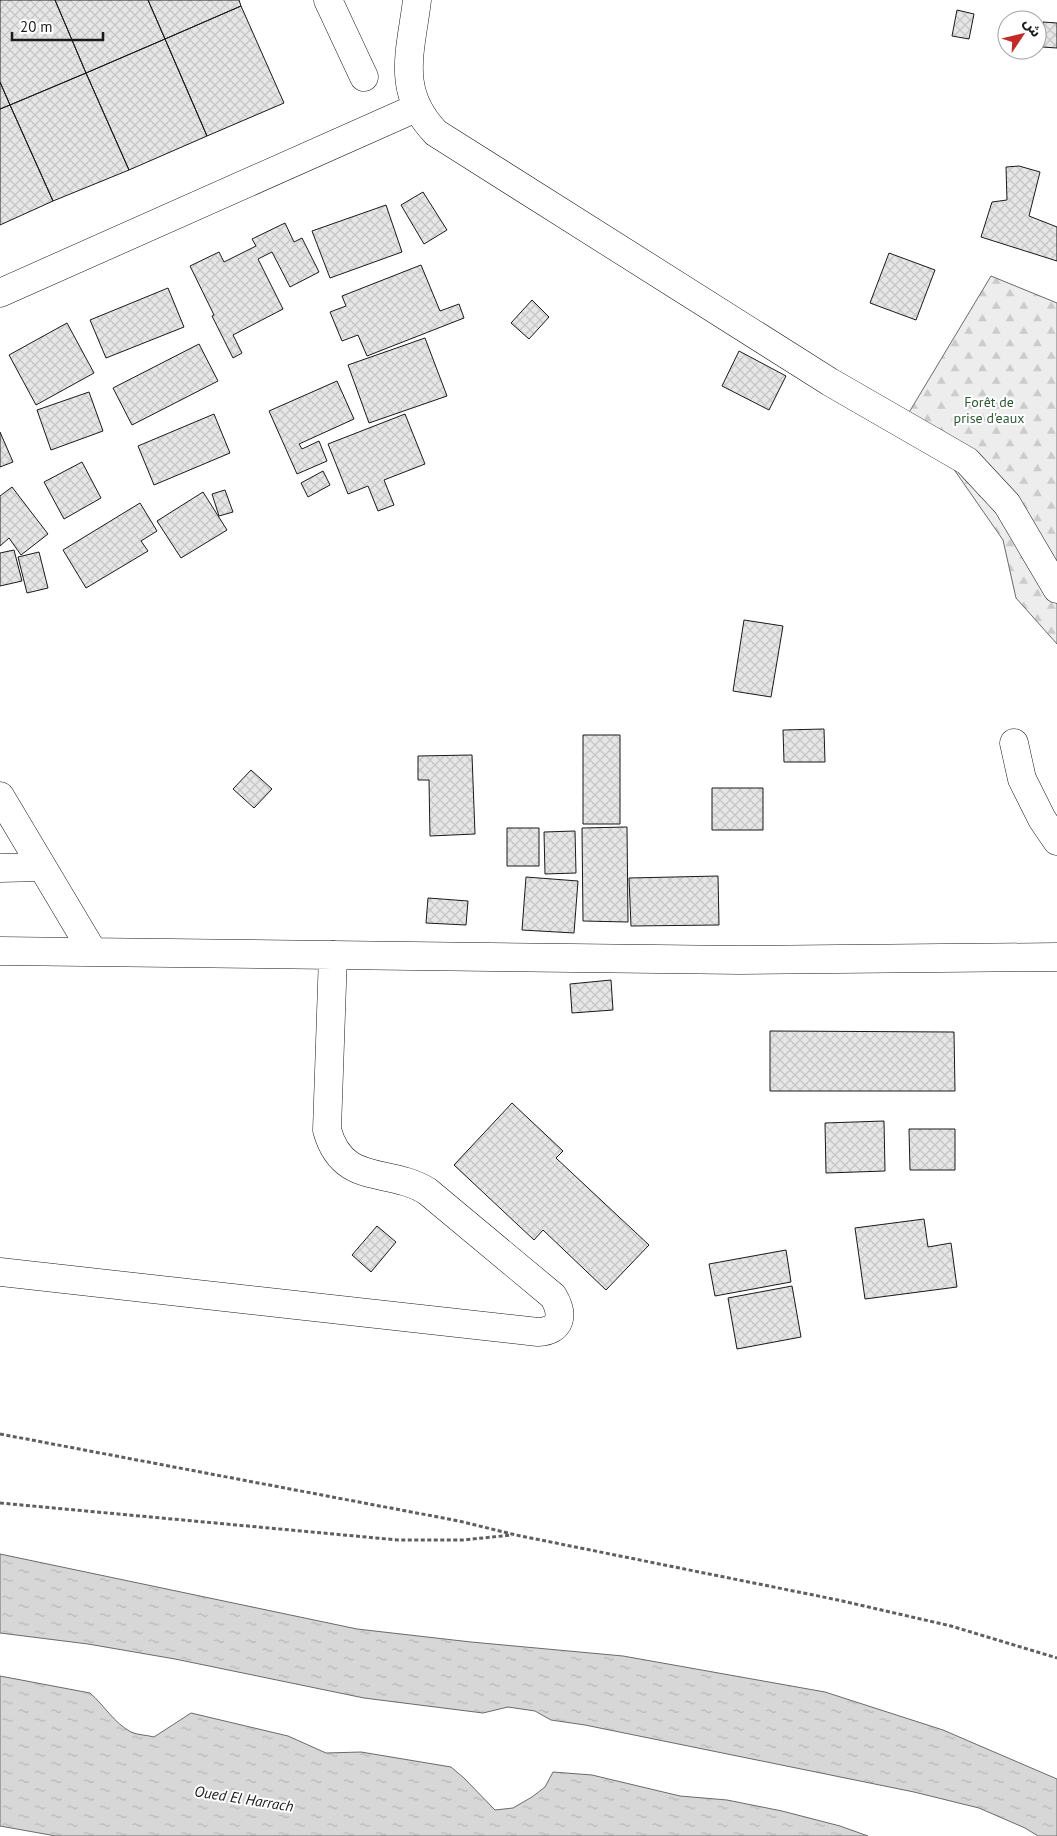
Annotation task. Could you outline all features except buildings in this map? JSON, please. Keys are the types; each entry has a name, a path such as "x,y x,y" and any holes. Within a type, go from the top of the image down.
{"street":[{"path":"328,0 364,77"},
{"path":"417,0 408,78 416,108 424,122 448,142 830,382 967,461 1006,504 1057,589"},
{"path":"0,293 416,108"},
{"path":"1014,743 1022,779 1042,819 1057,841"},
{"path":"1,799 94,952"},
{"path":"0,868 42,867"},
{"path":"0,951 741,960 1057,957"},
{"path":"0,1272 538,1332 544,1332 554,1327 558,1322 560,1310 553,1296 427,1191 409,1182 361,1171 348,1165 338,1156 331,1144 327,1130 333,955"}],"path":[{"path":"0,1434 459,1522 838,1600 952,1626 1057,1658"},
{"path":"0,1503 398,1540 463,1540 516,1535"}],"green space":[{"name":"Forêt de prise d'eaux","path":"991,276 1057,303 1057,644 1016,598 1003,540 953,468 896,434"}],"water":[{"path":"0,1554 357,1629 623,1656 825,1692 943,1730 1057,1779 1057,1836 1038,1836 1025,1828 979,1808 914,1792 585,1725 551,1720 535,1711 508,1707 483,1713 364,1698 175,1659 88,1644 0,1633"},
{"name":"Oued El Harrach","path":"0,1676 90,1693 119,1724 131,1732 139,1734 154,1737 191,1713 288,1736 326,1753 361,1752 451,1767 495,1810 513,1808 532,1797 545,1787 553,1772 592,1775 680,1796 727,1800 782,1811 840,1826 868,1836 56,1836 0,1826"}]}
